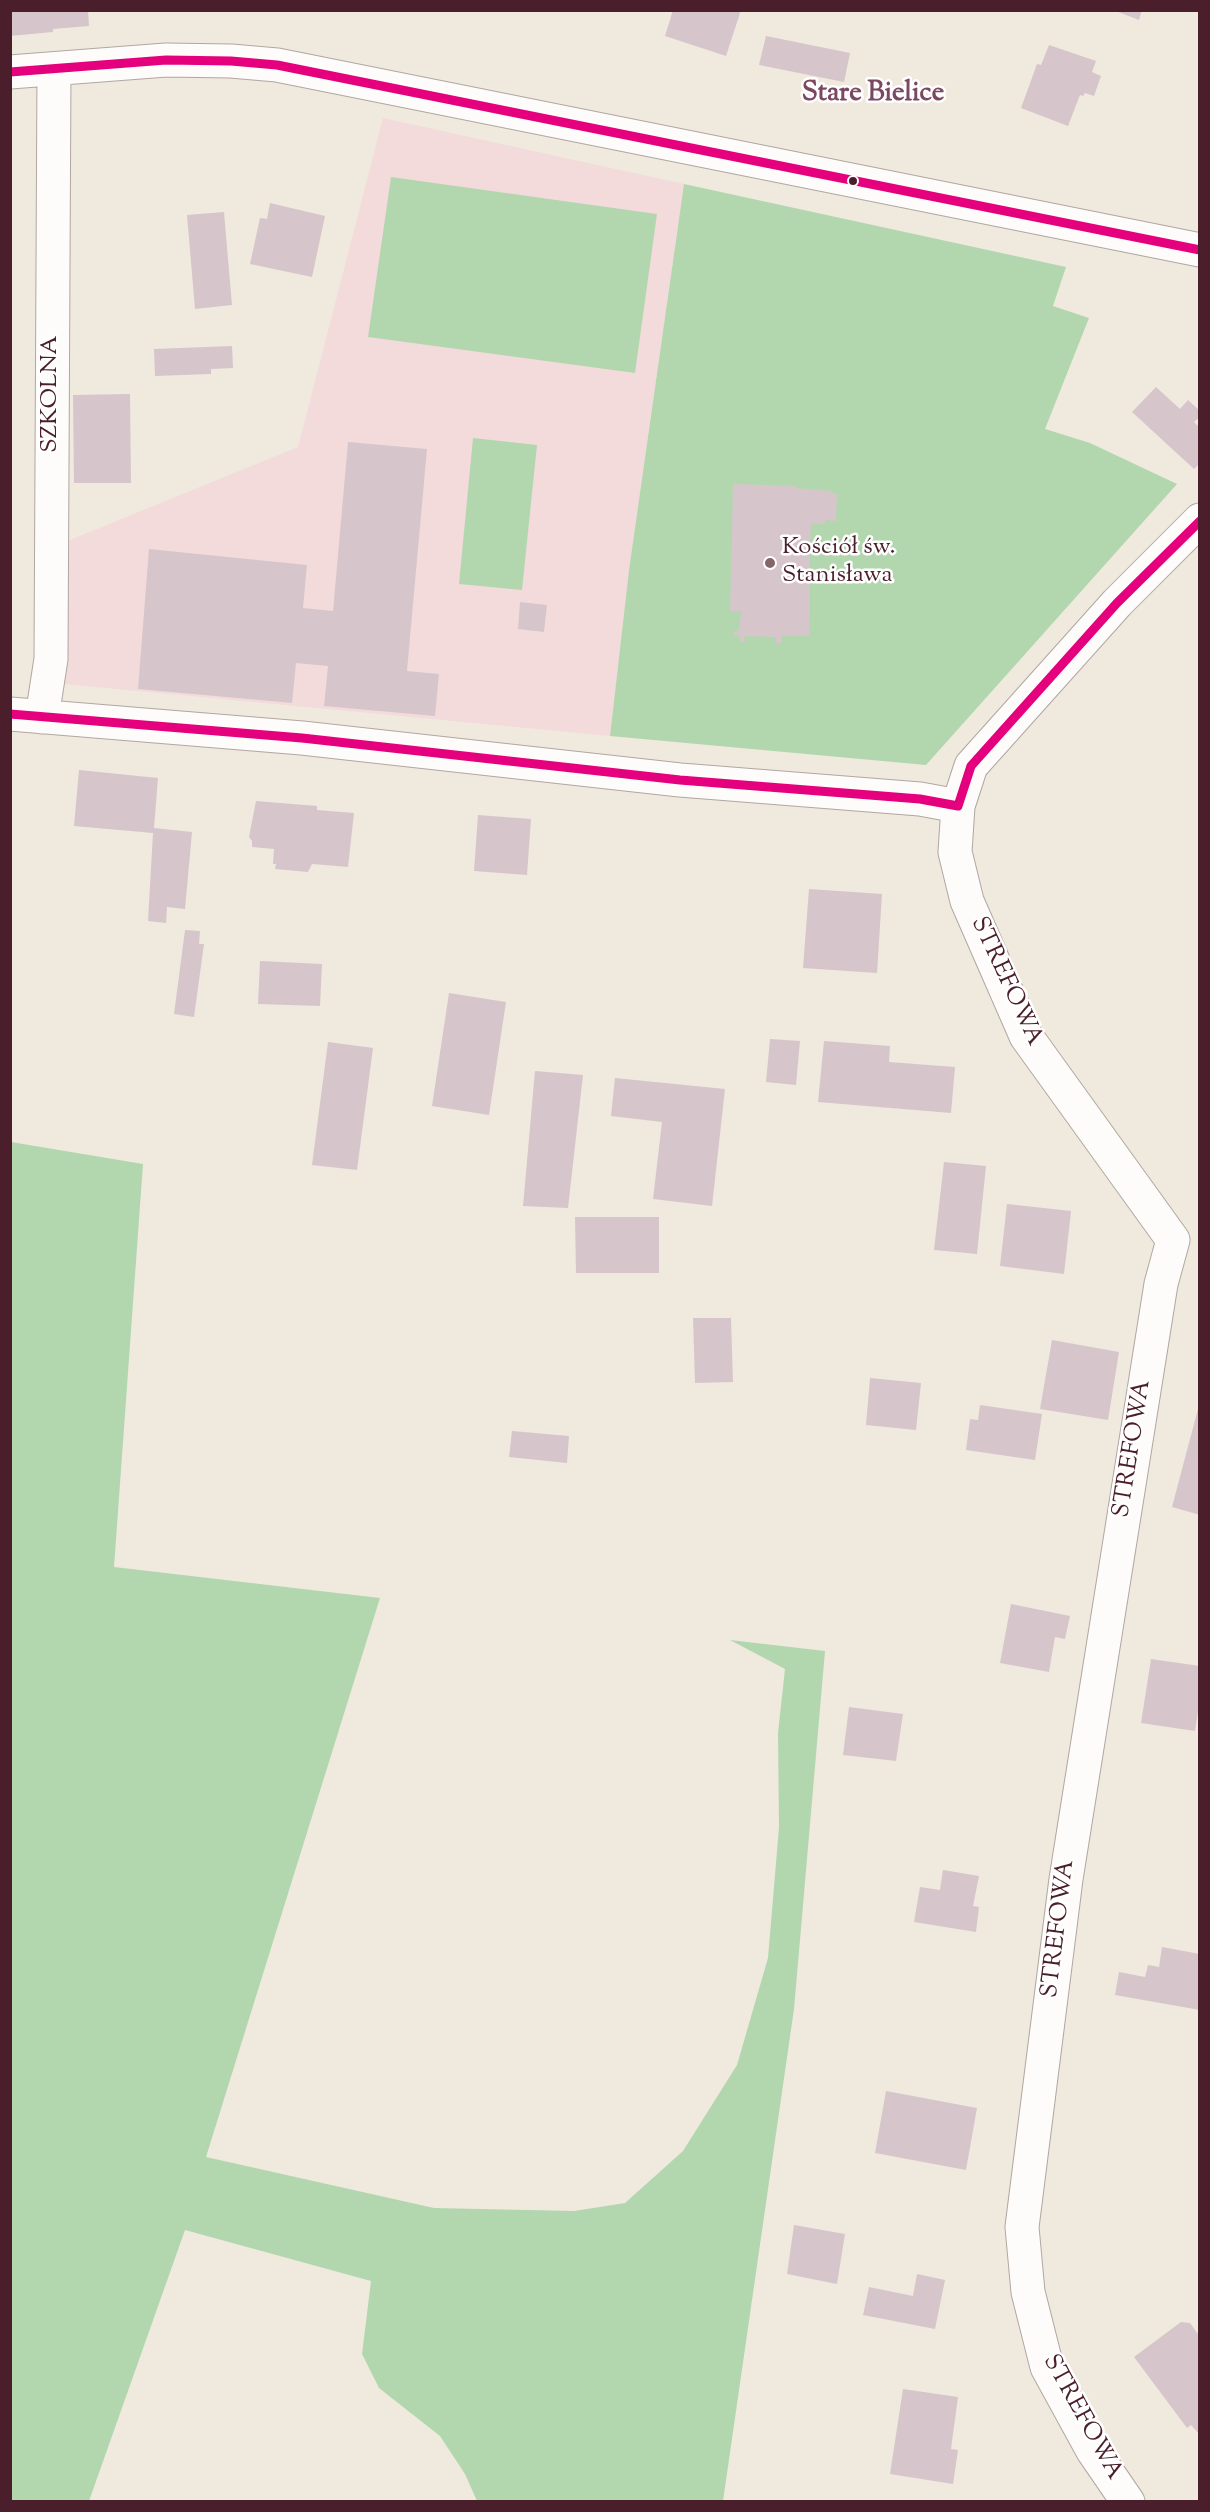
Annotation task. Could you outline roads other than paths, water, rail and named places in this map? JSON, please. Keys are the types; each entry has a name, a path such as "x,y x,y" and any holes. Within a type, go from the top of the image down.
{"street":[{"path":"10,72 166,60 231,61 277,65 1200,250"},
{"name":"SZKOLNA","path":"42,717 51,659 54,70"},
{"name":"STREFOWA","path":"1128,2502 1093,2451 1047,2367 1028,2292 1022,2227 1066,1879 1159,1296 1186,1242 1026,1036 968,902 955,852 958,806 970,766 1117,603 1200,520"},
{"path":"10,714 302,738 668,779 920,799 958,806"}],"place":[{"name":"Kościół św. Stanisława","path":"770,563"}],"district":[{"name":"Stare Bielice","path":"873,95"}]}
